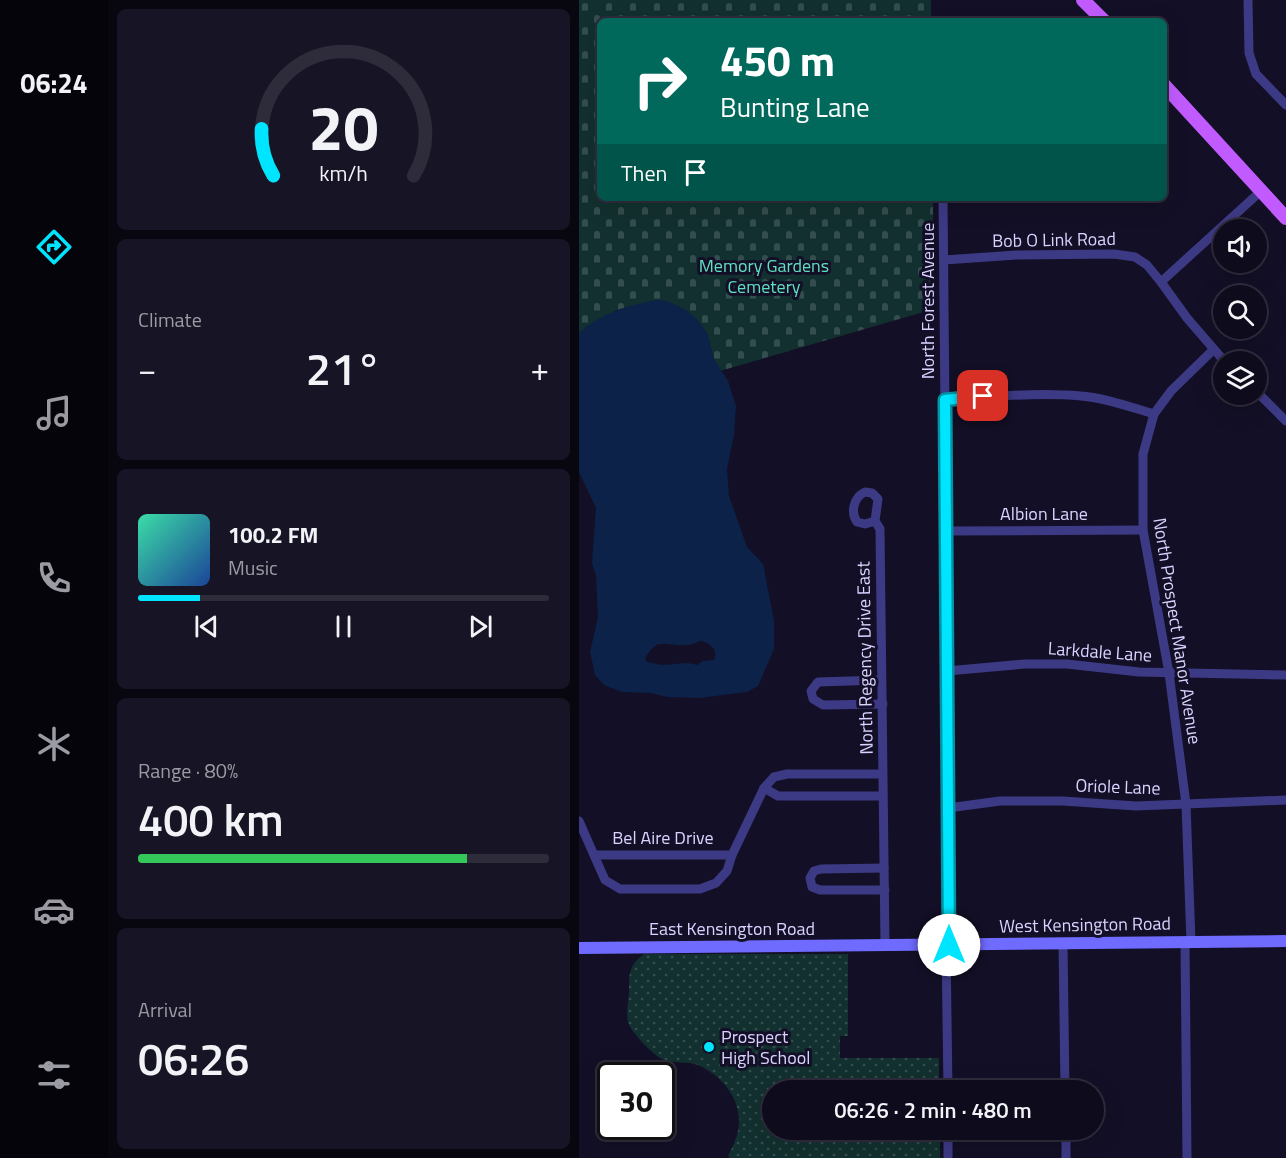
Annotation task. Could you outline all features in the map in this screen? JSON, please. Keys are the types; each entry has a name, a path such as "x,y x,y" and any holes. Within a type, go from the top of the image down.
{"main road":[{"path":"1083,0 1100,18"},
{"path":"1096,0 1101,18"},
{"path":"1167,88 1286,218"},
{"name":"West Kensington Road","path":"885,945 1286,941"},
{"name":"East Kensington Road","path":"579,948 885,945"}],"street":[{"path":"1248,0 1249,53 1256,74 1286,105"},
{"path":"1161,282 1261,191"},
{"name":"North Forest Avenue","path":"943,201 948,1080"},
{"name":"Bob O Link Road","path":"944,260 1016,255 1114,254 1135,257 1147,265 1213,350"},
{"name":"North Prospect Manor Avenue","path":"1188,1158 1186,804 1169,673 1143,530 1143,454 1154,414 1171,391 1213,350"},
{"path":"945,400 983,396 1081,396 1114,402 1154,414"},
{"path":"1267,402 1286,421"},
{"name":"North Regency Drive East","path":"875,521 880,530 885,945"},
{"name":"Albion Lane","path":"946,531 1143,530"},
{"name":"Larkdale Lane","path":"947,671 1025,664 1067,664 1139,672 1286,675"},
{"path":"881,680 818,682 811,691 813,699 822,705 883,704"},
{"path":"882,774 787,774 774,777 764,788 778,796 882,796"},
{"name":"Bel Aire Drive","path":"579,821 605,880 620,890 700,889 716,883 727,871 732,855 764,788"},
{"name":"Oriole Lane","path":"948,808 1000,801 1063,801 1136,806 1286,800"},
{"name":"Bel Aire Drive","path":"594,855 732,855"},
{"path":"884,868 821,868 814,871 810,878 812,886 820,890 885,890"},
{"path":"1063,943 1065,1080"},
{"path":"948,1140 948,1158"},
{"path":"1066,1140 1066,1158"}],"green space":[{"name":"Memory Gardens Cemetery","path":"579,0 931,0 931,18 597,18 597,201 933,201 934,309 720,371 707,333 657,300 617,310 579,333"},
{"path":"644,954 848,954 848,1036 840,1036 840,1058 939,1058 939,1080 762,1080 762,1140 940,1140 940,1158 730,1158 728,1156 734,1144 739,1120 735,1100 730,1091 716,1076 698,1065 658,1057 642,1042 630,1026 627,1012 630,976 632,967"}],"water":[{"path":"657,300 667,301 686,310 696,318 707,333 714,359 728,381 736,406 734,435 727,469 729,496 747,547 763,564 774,620 774,649 758,686 747,692 699,698 622,692 604,685 595,675 590,652 598,617 596,575 592,563 596,508 579,472 579,333 606,315 626,307","holes":["704,642 714,650 714,660 703,661 697,665 687,663 661,665 647,662 645,659 649,652 659,645 687,645"]}],"place":[{"name":"Prospect High School","path":"709,1047"}],"route":[{"path":"949,945 945,400 983,396"}]}
